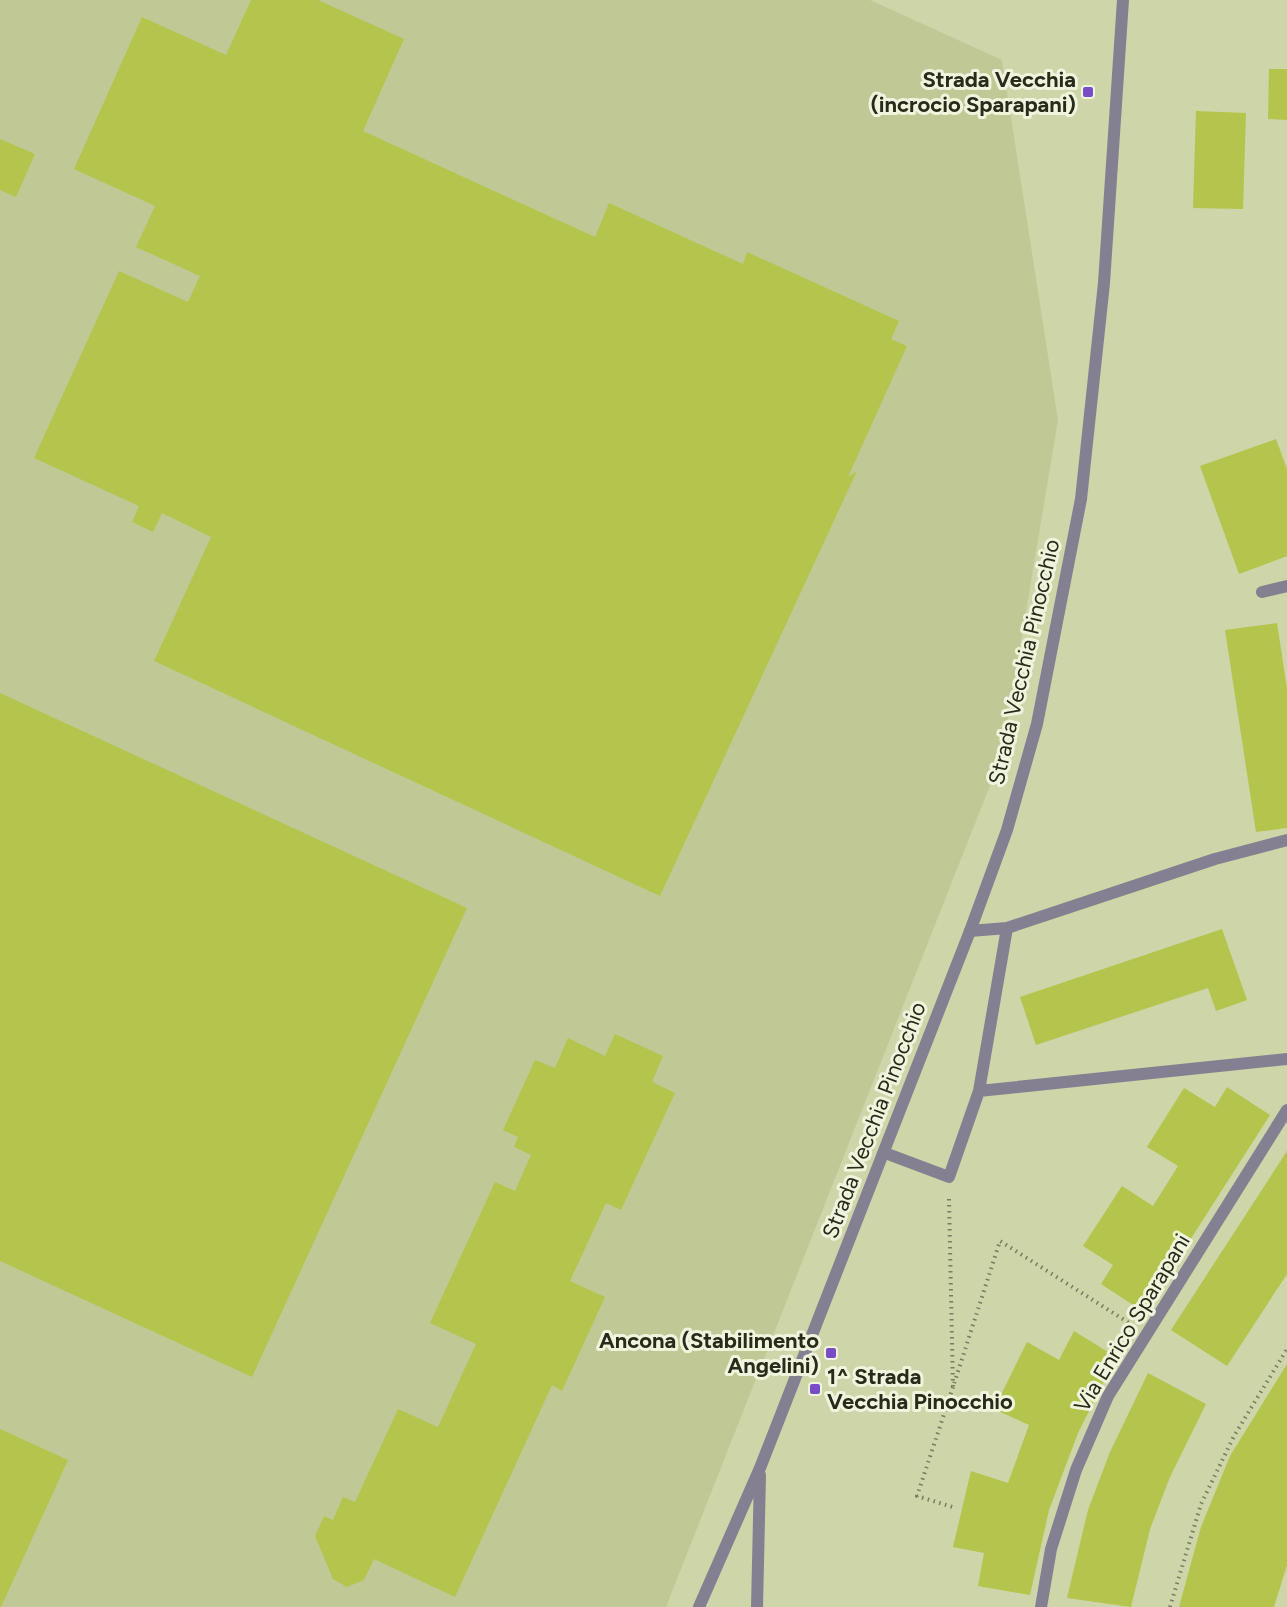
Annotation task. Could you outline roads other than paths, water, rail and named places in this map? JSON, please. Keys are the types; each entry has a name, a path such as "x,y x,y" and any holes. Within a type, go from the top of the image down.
{"street":[{"name":"Strada Vecchia Pinocchio","path":"699,1607 760,1468 885,1153 1007,830 1037,724 1081,499 1104,284 1122,0"},
{"path":"1262,592 1287,586"},
{"path":"970,930 1007,928 1215,859 1287,840"},
{"path":"885,1153 949,1177 979,1091 1007,928"},
{"path":"979,1091 1287,1059"},
{"name":"Via Enrico Sparapani","path":"1041,1607 1051,1549 1076,1470 1108,1396 1145,1333 1287,1110"},
{"name":"Strada Vecchia Pinocchio","path":"757,1607 760,1468"}],"place":[{"name":"Strada Vecchia (incrocio Sparapani)","path":"1088,92"},
{"name":"Ancona (Stabilimento Angelini)","path":"831,1353"},
{"name":"1^ Strada Vecchia Pinocchio","path":"815,1389"}]}
